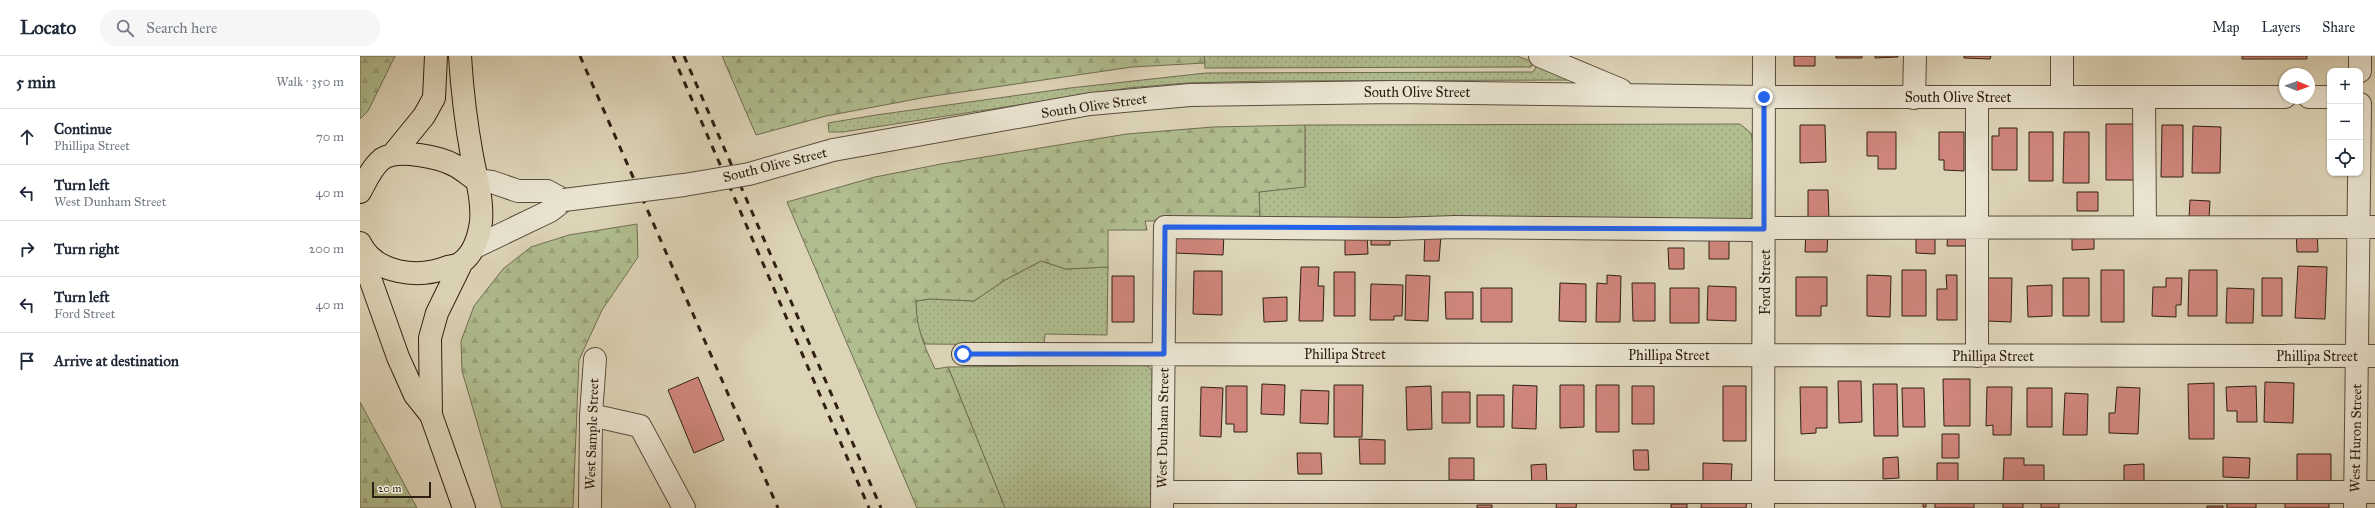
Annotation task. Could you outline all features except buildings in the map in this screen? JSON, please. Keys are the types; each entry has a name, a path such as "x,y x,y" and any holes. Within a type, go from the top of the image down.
{"main road":[{"path":"360,192 369,175 424,116 434,98 436,56"},
{"path":"460,56 466,116 476,180 481,198 481,222 468,254 436,313 430,338 431,415 464,508"},
{"path":"387,157 438,159 456,166 476,180"},
{"path":"363,248 384,265 403,272 423,274 468,254"},
{"path":"363,248 367,270 398,357 415,395 431,415"}],"street":[{"name":"South Olive Street","path":"1540,56 1631,94"},
{"name":"Ford Street","path":"1763,501 1765,355 1764,56"},
{"path":"1914,98 1915,56"},
{"path":"2062,56 2062,97"},
{"path":"2360,56 2360,68"},
{"name":"South Olive Street","path":"468,254 550,211 564,200 684,185 749,174 833,150 1090,104 1190,95 1387,92 1914,98 2279,97"},
{"path":"2363,96 2375,96"},
{"path":"2315,97 2327,97"},
{"path":"1977,98 1977,356"},
{"path":"2144,98 2145,227"},
{"name":"West Huron Street","path":"2362,140 2367,227 2366,356 2362,498"},
{"path":"360,164 387,157"},
{"path":"476,180 492,182 518,192 547,191 564,200"},
{"name":"West Dunham Street","path":"1162,500 1165,227 1764,229"},
{"path":"1764,229 2367,227"},
{"name":"Phillipa Street","path":"963,354 2366,356"},
{"name":"West Sample Street","path":"590,508 591,415 596,359"},
{"path":"591,415 640,426 684,508"},
{"path":"1162,500 1763,501 1944,491 2362,498"}],"green space":[{"path":"360,56 395,56 368,111 360,119"},
{"path":"722,56 1204,56 1205,63 1132,67 927,97 826,116 756,135"},
{"path":"1204,56 1517,56 1533,62 1531,67 1205,68"},
{"path":"1538,64 1573,80 1265,81 1187,83 1128,88 843,132 829,132 828,123 1070,88 1206,73 1533,72"},
{"path":"1740,124 1751,133 1753,144 1752,223 1260,221 1259,192 1305,186 1305,125"},
{"path":"1305,125 1305,187 1259,192 1260,221 1145,221 1147,230 1108,230 1108,267 1066,269 1041,261 1005,280 974,301 930,299 916,301 917,320 927,352 935,369 948,367 1005,508 917,508 787,202 875,177 941,164 1127,134 1213,127"},
{"path":"637,224 638,257 602,310 579,360 573,508 502,508 462,371 461,341 474,306 503,269 531,247 569,235"},
{"path":"1041,261 1066,269 1108,267 1107,335 1045,334 1044,345 925,344 916,322 916,301 930,299 974,301 1005,280"},
{"path":"1148,366 1153,372 1151,508 1005,508 948,367"},
{"path":"360,402 417,508 360,508"}],"railway":[{"path":"580,56 778,508"},
{"path":"673,56 869,508"},
{"path":"684,56 881,508"}],"route":[{"path":"963,354 1164,354 1165,227 1339,227 1396,229 1455,226 1764,229 1764,97"}]}
